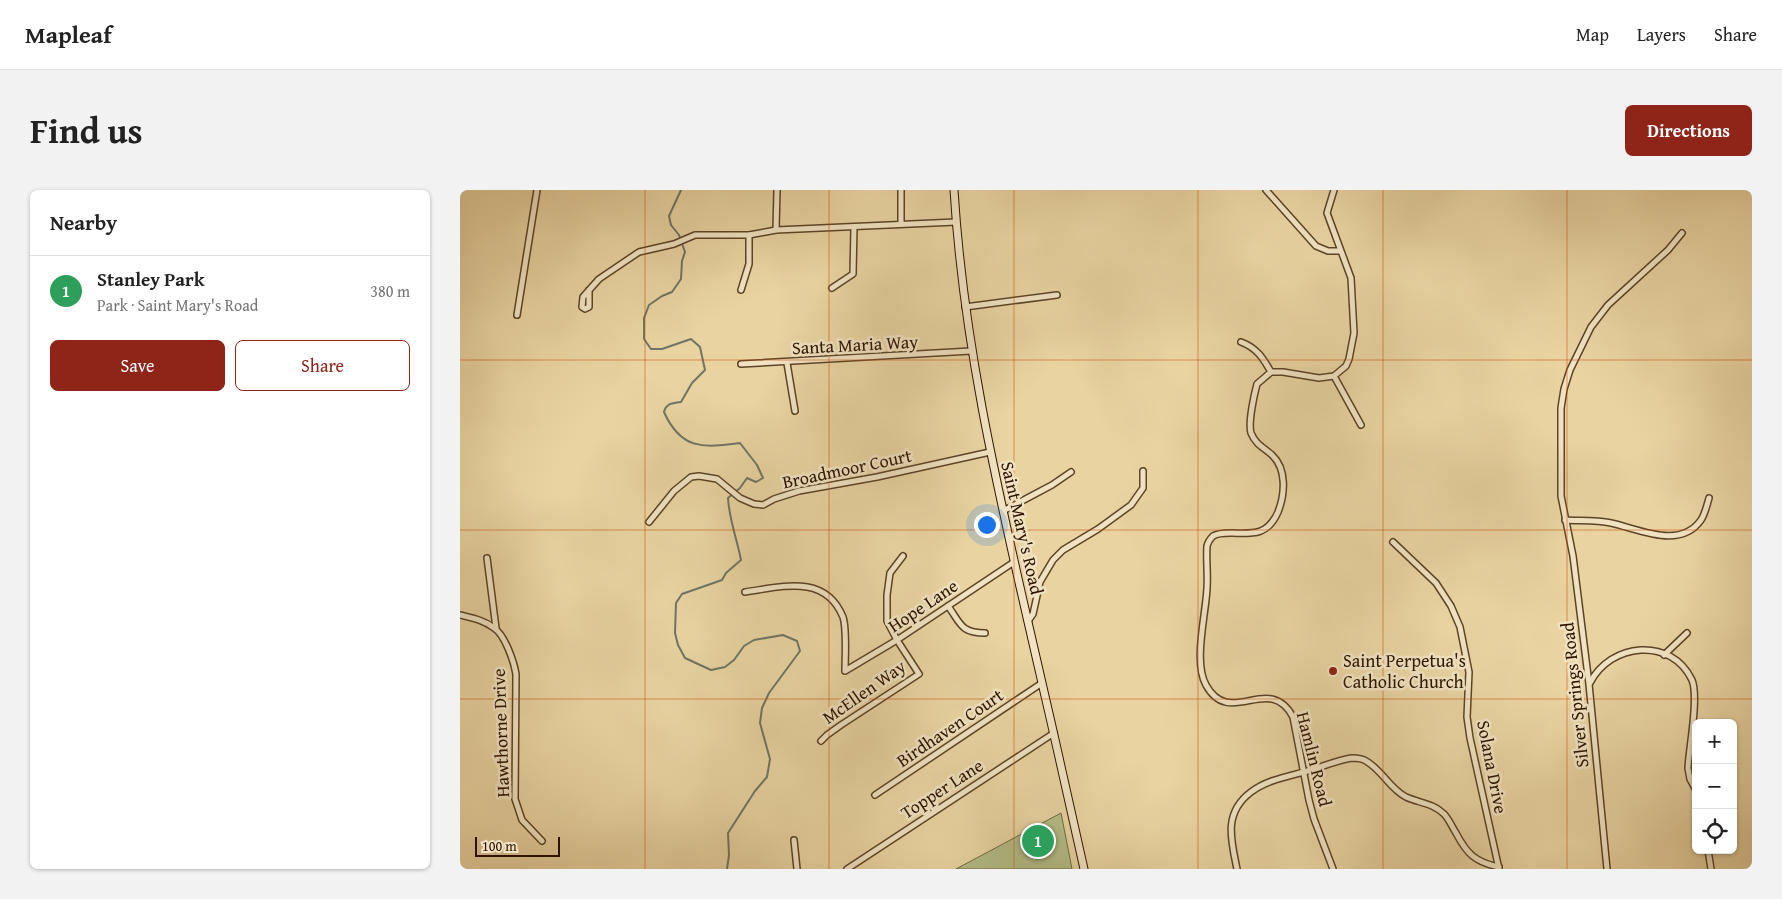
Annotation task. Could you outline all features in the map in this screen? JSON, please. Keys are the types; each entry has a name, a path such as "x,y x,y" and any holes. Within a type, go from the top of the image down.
{"street":[{"path":"518,315 537,190"},
{"path":"776,230 777,190"},
{"path":"901,190 901,224"},
{"name":"Saint Mary's Road","path":"954,190 971,351 990,452 1084,869"},
{"path":"1266,190 1316,246 1328,252 1340,251"},
{"path":"1241,342 1258,352 1272,372 1319,378 1334,376 1346,366 1352,351 1354,333 1351,278 1327,213 1334,190"},
{"path":"590,290 599,279 639,252 674,244 695,236 749,235 776,230 956,222"},
{"path":"832,288 853,274 854,228"},
{"name":"Silver Springs Road","path":"1607,869 1589,684 1573,556 1561,496 1561,408 1570,370 1591,327 1608,305 1668,250 1682,233"},
{"path":"741,290 749,264 749,235"},
{"path":"965,307 1057,295"},
{"name":"Santa Maria Way","path":"741,364 787,363 971,351"},
{"path":"787,363 795,411"},
{"name":"Hamlin Road","path":"1272,372 1257,384 1250,425 1251,433 1257,445 1272,454 1281,470 1284,485 1282,499 1272,524 1266,530 1252,534 1222,533 1214,536 1207,544 1207,587 1201,646 1203,677 1207,687 1213,694 1232,704 1263,698 1279,700 1285,705 1293,717 1314,819 1332,869"},
{"path":"1334,376 1361,425"},
{"name":"Broadmoor Court","path":"648,522 674,491 691,477 708,476 717,479 740,498 754,504 763,505 799,491 878,477 990,452"},
{"path":"1028,621 1033,614 1040,582 1052,560 1063,550 1098,529 1132,504 1143,488 1142,471"},
{"path":"1003,511 1052,485 1071,472"},
{"path":"1565,520 1609,523 1663,536 1674,536 1684,534 1697,525 1702,518 1709,498"},
{"name":"Solana Drive","path":"1393,542 1436,582 1451,606 1464,641 1469,672 1467,717 1470,738 1499,868"},
{"path":"897,640 888,621 886,596 890,573 902,556"},
{"path":"487,558 496,628"},
{"name":"Hope Lane","path":"745,592 796,585 808,586 827,594 843,618 846,671 897,640 1014,562"},
{"path":"948,606 964,629 971,633 985,633"},
{"path":"460,615 478,619 496,628"},
{"name":"Hawthorne Drive","path":"496,628 514,662 516,674 515,798 522,820 542,841"},
{"path":"1664,655 1687,633"},
{"name":"McEllen Way","path":"821,741 841,725 919,674 897,640"},
{"path":"1589,684 1602,666 1626,651 1639,649 1652,651 1675,659 1692,681 1694,695 1688,768 1692,783"},
{"name":"Birdhaven Court","path":"875,795 1042,684"},
{"name":"Topper Lane","path":"847,869 1054,733"},
{"name":"Solana Drive","path":"1237,869 1230,833 1233,816 1247,795 1270,782 1352,758 1360,758 1367,761 1394,788 1406,797 1433,806 1444,814 1465,849 1474,858 1499,868"},
{"path":"794,840 797,869"},
{"path":"1709,854 1711,869"}],"green space":[{"path":"1061,813 1072,869 956,869"}],"waterway":[{"path":"681,190 669,216 671,225 679,235 685,252 682,261 681,279 672,292 649,305 644,318 644,339 651,349 662,349 691,339 700,347 705,370 692,383 681,402 668,405 664,412 678,434 695,444 715,446 740,443 757,465 763,478 756,482 747,478 740,488 728,498 731,521 741,560 726,573 722,580 682,594 676,603 675,633 678,645 685,658 711,670 725,667 734,660 744,646 754,640 783,635 797,641 800,651 769,693 762,708 760,723 770,759 767,777 755,791 728,833 729,855 727,869"}],"place":[{"name":"Saint Perpetua's Catholic Church","path":"1333,671"},
{"name":"Stanley Park","path":"1038,841"}]}
